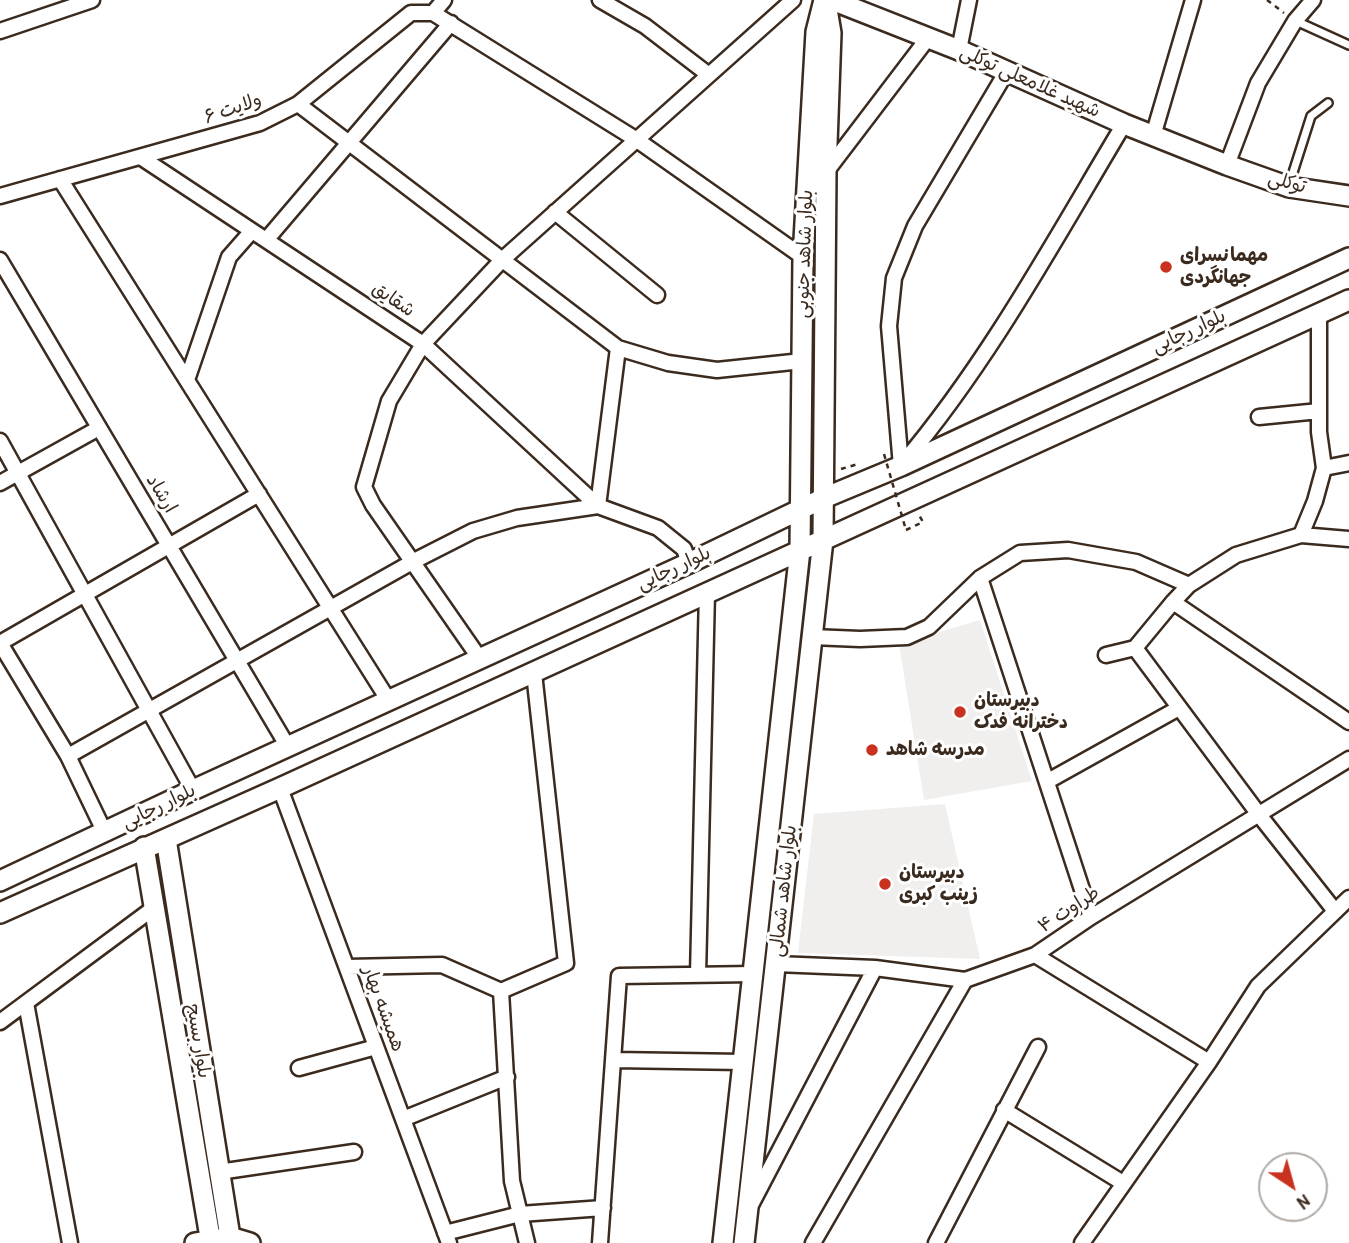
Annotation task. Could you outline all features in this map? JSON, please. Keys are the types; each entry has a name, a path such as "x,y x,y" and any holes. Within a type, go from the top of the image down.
{"street":[{"path":"0,30 92,0"},
{"path":"444,0 433,13 637,140 803,257"},
{"path":"600,0 645,26 709,75"},
{"path":"480,660 373,505 364,487 389,401 423,344 503,259 793,0"},
{"name":"بلوار شاهد جنوبی","path":"824,540 826,172 831,33 825,0"},
{"name":"بلوار شاهد جنوبی","path":"801,509 803,257 816,32 825,0"},
{"name":"شهید غلامعلی توکلی","path":"832,0 959,50 1124,124 1227,165"},
{"path":"959,50 969,0"},
{"path":"1153,136 1193,0"},
{"path":"1227,165 1258,83 1296,21 1313,0"},
{"name":"ولایت ۶","path":"0,196 260,123 298,104 411,13 433,13"},
{"path":"267,239 452,23"},
{"path":"826,172 928,38"},
{"path":"901,466 889,326 894,278 915,226 1007,71"},
{"path":"298,104 618,348 668,363 717,370 802,361"},
{"path":"901,466 939,420 1016,303 1124,124"},
{"name":"شقایق","path":"142,158 423,344 598,506"},
{"name":"توکلی","path":"1227,165 1289,187 1349,196"},
{"path":"60,179 389,701"},
{"path":"555,212 657,295"},
{"path":"187,380 229,257 251,232"},
{"name":"بلوار رجایی","path":"0,881 824,498 901,466 1349,258"},
{"name":"ارشاد","path":"0,260 288,747"},
{"name":"بلوار رجایی","path":"0,913 281,788 1349,300"},
{"path":"1301,535 1315,501 1324,468 1319,411 1319,314"},
{"path":"598,506 618,348"},
{"path":"1259,417 1319,411"},
{"path":"0,483 99,428"},
{"path":"0,441 193,790"},
{"path":"1324,468 1349,463"},
{"path":"105,833 68,756 0,643 259,494"},
{"path":"68,756 414,561 473,531 517,518 598,506 658,528 684,549 689,563"},
{"name":"بلوار شاهد شمالی","path":"723,1243 800,550 801,509"},
{"path":"1106,655 1135,648 1189,585 1236,555 1301,535 1349,539"},
{"name":"بلوار شاهد شمالی","path":"744,1243 824,540"},
{"path":"812,637 907,637 929,627 980,578 1020,553 1068,550 1136,562 1189,585"},
{"path":"980,578 1091,917"},
{"path":"698,975 707,592"},
{"path":"1173,602 1349,722"},
{"path":"1135,648 1260,816 1335,911"},
{"path":"347,967 442,965 501,992 565,963 534,673"},
{"path":"1048,781 1179,708"},
{"name":"طراوت ۴","path":"776,964 875,968 965,979 1035,955 1091,917 1260,816 1349,759"},
{"name":"همیشه بهار","path":"281,788 447,1238"},
{"name":"بلوار بسیج","path":"166,838 219,1172 215,1241"},
{"name":"بلوار بسیج","path":"144,847 215,1241"},
{"path":"1082,1243 1209,1062 1258,986 1349,898"},
{"path":"0,1022 155,907"},
{"path":"1035,955 1209,1062"},
{"path":"748,1211 875,968"},
{"path":"600,1243 619,976 753,974"},
{"path":"813,1243 965,979"},
{"path":"501,992 512,1181 527,1243"},
{"path":"26,1003 70,1243"},
{"path":"299,1068 376,1047"},
{"path":"936,1243 1038,1047"},
{"path":"613,1060 743,1062"},
{"path":"403,1119 507,1077"},
{"path":"1004,1110 1123,1183"},
{"path":"219,1172 354,1152"},
{"path":"447,1238 520,1214 603,1208"},
{"path":"215,1241 250,1243"}],"lane":[{"path":"1296,21 1349,46"},
{"path":"1289,187 1311,116 1328,103"}],"path":[{"path":"1267,0 1296,21"},
{"path":"884,454 906,530 923,522"},
{"path":"824,473 861,464"}],"shaded area":[{"name":"دبیرستان دخترانه فدک","path":"980,620 1032,781 924,800 899,644"},
{"name":"دبیرستان زینب کبری","path":"945,804 980,959 798,953 814,814"}],"place":[{"name":"مهمانسرای جهانگردی","path":"1166,267"},
{"name":"دبیرستان دخترانه فدک","path":"960,712"},
{"name":"مدرسه شاهد","path":"872,750"},
{"name":"دبیرستان زینب کبری","path":"885,884"}]}
